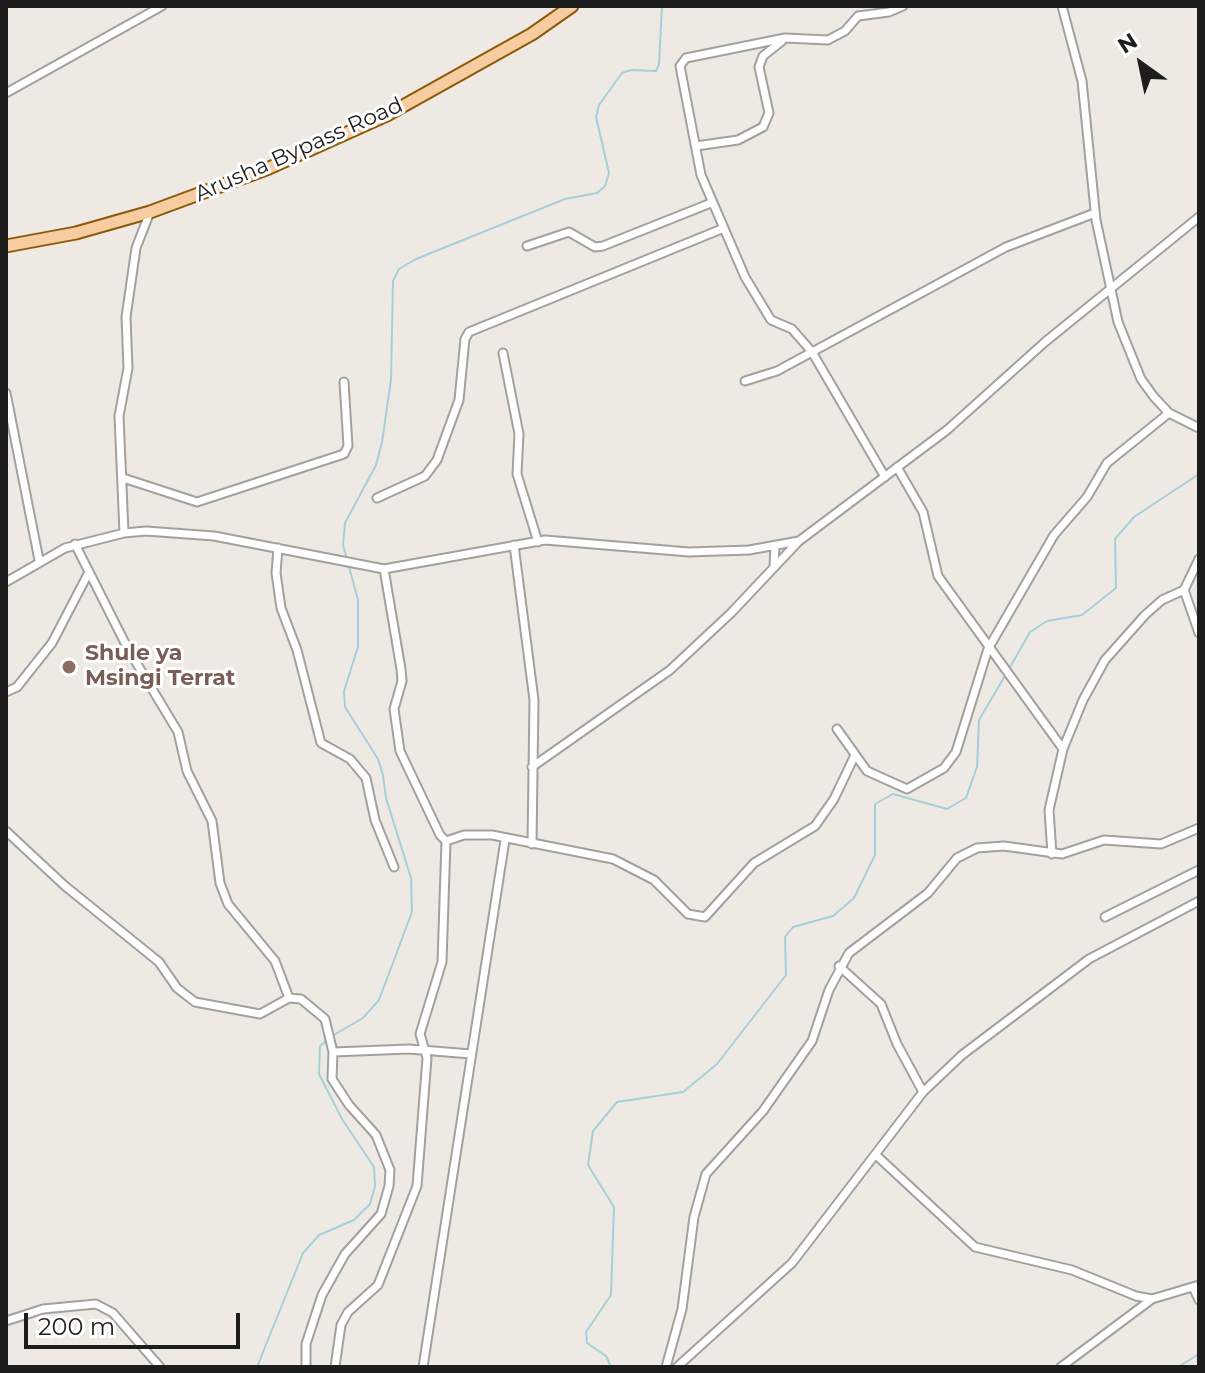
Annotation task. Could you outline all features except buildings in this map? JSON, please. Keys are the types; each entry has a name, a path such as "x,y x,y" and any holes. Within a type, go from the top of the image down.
{"main road":[{"name":"Arusha Bypass Road","path":"6,246 76,233 150,212 353,132 532,34 572,6"}],"street":[{"path":"6,93 162,6"},
{"path":"885,477 812,352 792,329 771,320 745,277 701,175 681,61 785,38 828,40 845,31 858,16 889,12 903,6"},
{"path":"1062,6 1082,81 1095,213 1118,322 1137,369 1169,413 1199,428"},
{"path":"696,146 738,140 763,127 769,113 760,79 761,60 785,38"},
{"path":"527,246 569,232 595,247 603,246 711,203"},
{"path":"124,533 119,416 128,368 126,317 136,248 150,212"},
{"path":"745,381 777,371 1006,247 1095,213"},
{"path":"532,767 670,670 799,541 958,421 1199,217"},
{"path":"377,498 425,476 437,460 459,400 465,339 469,332 724,228"},
{"path":"503,353 519,434 517,474 538,542"},
{"path":"123,478 197,502 344,454 348,446 344,382"},
{"path":"6,393 39,560"},
{"path":"837,729 867,771 907,789 944,768 956,752 988,649 1054,535 1087,497 1107,463 1169,413"},
{"path":"897,467 923,512 938,576 1063,749"},
{"path":"6,582 39,560 75,544 124,533 174,531 384,569 538,542 573,541 689,552 775,546 799,541"},
{"path":"75,544 128,649 178,732 187,771 212,821 220,883 228,904 275,961 289,998"},
{"path":"514,545 534,700 532,844"},
{"path":"774,567 775,546"},
{"path":"278,548 276,573 281,608 297,650 321,743 350,759 366,778 375,820 394,867"},
{"path":"1052,854 1049,810 1063,749 1105,660 1153,607 1184,590 1199,559"},
{"path":"335,1367 341,1325 348,1312 378,1285 414,1199 424,1125 426,1050 420,1034 442,962 446,841 440,835 400,751 394,709 401,669 384,569"},
{"path":"6,692 17,687 52,643 89,572"},
{"path":"1184,590 1199,633"},
{"path":"446,841 464,835 613,859 654,880 688,914 705,917 754,863 815,826 834,799 855,755"},
{"path":"666,1367 682,1309 694,1217 706,1174 763,1111 812,1041 839,966 857,946 928,893 949,866 966,852 1004,846 1062,854 1104,840 1161,844 1199,828"},
{"path":"6,831 65,886 159,962 177,988 195,1002 260,1014 289,998 301,999 319,1011 333,1052 332,1079 349,1105 376,1135 390,1170 381,1214 335,1268 322,1295 306,1344 306,1367"},
{"path":"423,1367 505,840"},
{"path":"1105,917 1199,870"},
{"path":"677,1367 792,1263 923,1092 962,1055 1089,959 1199,901"},
{"path":"839,966 881,1004 897,1044 923,1092"},
{"path":"333,1052 426,1050 471,1054"},
{"path":"876,1155 956,1234 975,1247 1072,1270 1125,1292 1152,1299"},
{"path":"1061,1367 1152,1299 1196,1286 1199,1300"},
{"path":"6,1321 43,1309 96,1304 113,1313 160,1367"}],"waterway":[{"path":"332,1036 363,1018 379,1000 412,912 411,878 386,798 383,775 378,759 345,707 344,691 358,647 358,600 343,545 345,523 376,465 382,442 391,380 393,281 399,269 416,259 565,199 597,193 605,186 609,173 596,117 599,105 622,73 631,70 656,71 662,6"},
{"path":"1009,669 1030,632 1047,621 1082,615 1116,588 1115,539 1134,517 1199,474"},
{"path":"611,1367 606,1356 587,1343 586,1332 611,1295 614,1207 588,1165 593,1131 617,1102 683,1092 717,1064 786,975 785,937 793,927 833,916 854,898 875,855 875,804 893,794 947,809 966,798 977,767 979,720 1006,674"},
{"path":"257,1367 303,1253 319,1235 354,1220 370,1204 375,1186 374,1167 342,1119 319,1074 320,1046 327,1040"},
{"path":"1178,1367 1199,1354"}],"place":[{"name":"Shule ya Msingi Terrat","path":"69,667"}]}
